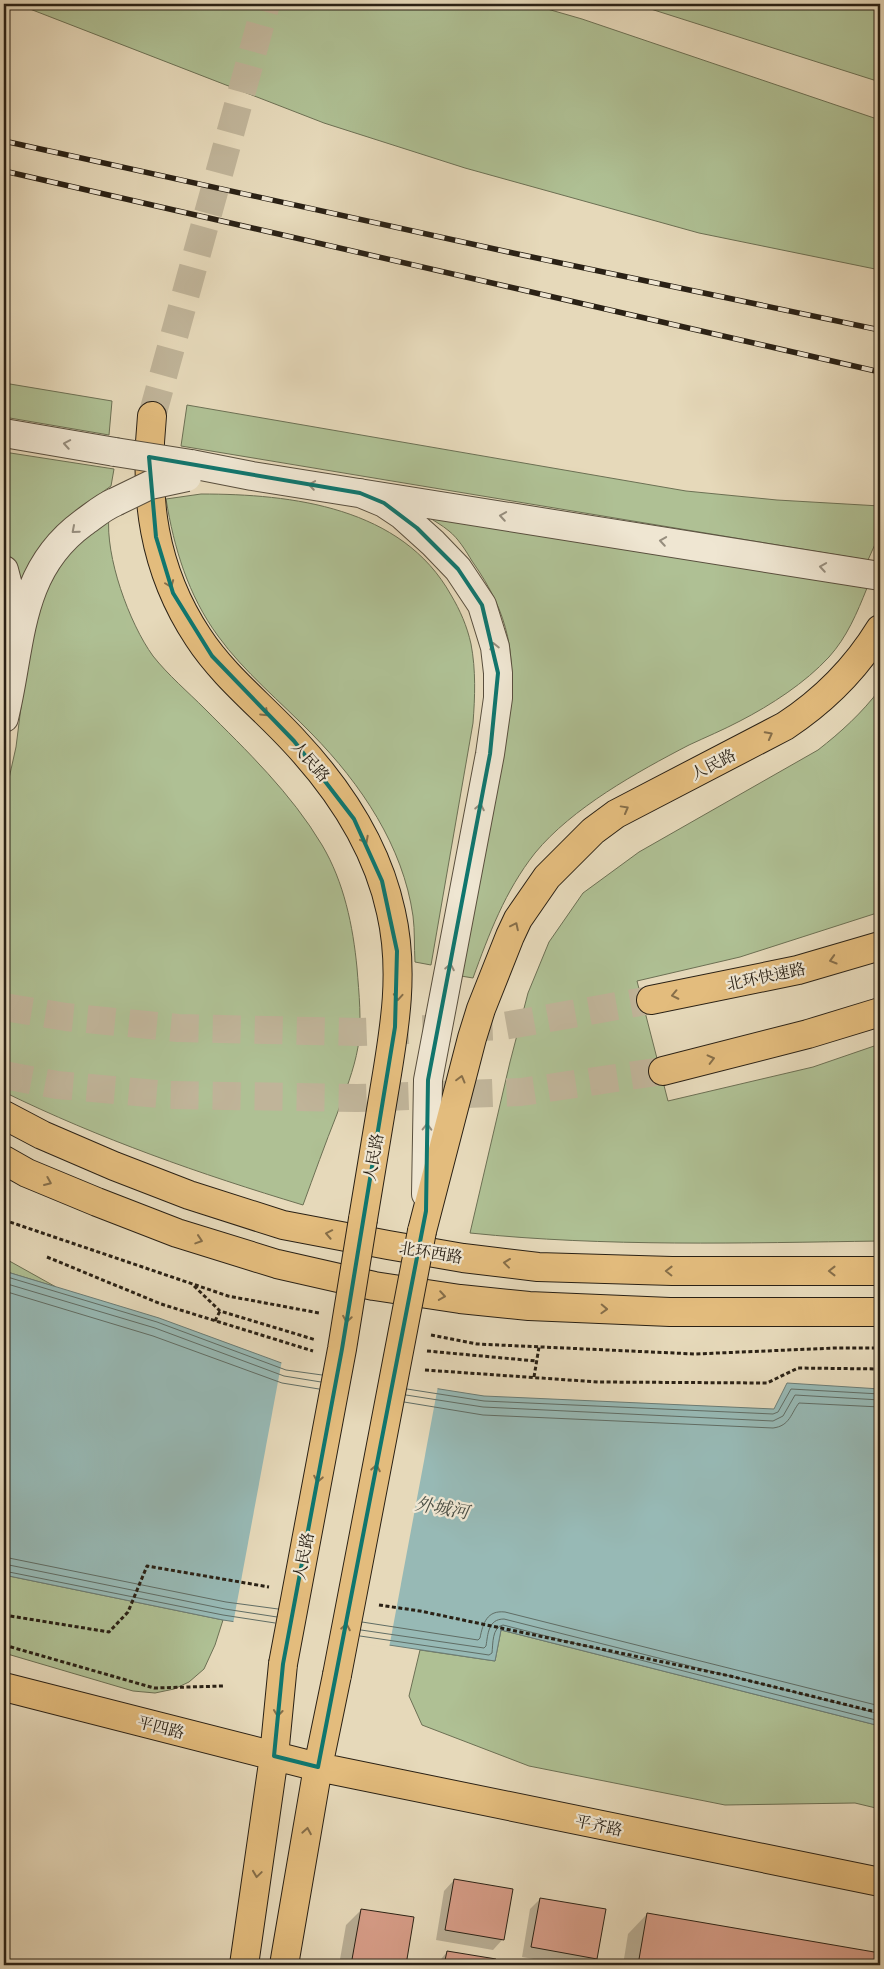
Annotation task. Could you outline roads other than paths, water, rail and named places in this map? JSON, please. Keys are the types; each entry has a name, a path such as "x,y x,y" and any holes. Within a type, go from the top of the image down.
{"main road":[{"name":"人民路","path":"152,416 149,465 151,506 161,560 173,593 199,639 227,675 294,741 335,790 354,819 370,850 382,881 392,912 397,950 398,986 395,1027 363,1219 331,1351 283,1664 274,1756 244,1965"},
{"name":"人民路","path":"284,1965 318,1766 424,1221 481,1009 518,919 547,877 593,831 616,814 785,726 803,714 819,702 848,672 871,644 880,629"},
{"name":"北环快速路","path":"651,1000 798,970 880,946"},
{"path":"663,1071 808,1034 880,1012"},
{"name":"北环西路","path":"4,1115 42,1135 189,1195 283,1224 388,1245 463,1258 538,1267 672,1271 880,1271"},
{"path":"4,1160 27,1173 177,1232 276,1264 374,1286 460,1299 529,1306 670,1312 880,1312"},
{"name":"平四路","path":"4,1687 318,1766"},
{"name":"平齐路","path":"318,1766 880,1882"}],"street":[{"path":"4,433 115,452 189,471 252,476 876,576"},
{"path":"4,718 22,620 32,587 54,550 75,529 108,505 150,485 189,471"},
{"path":"360,493 384,503 402,515 458,569 482,605 495,647 498,673 498,698 490,754 428,1080 424,1221"},
{"path":"4,570 11,596 15,654"}],"water":[{"name":"外城河","path":"4,1271 159,1318 287,1365 484,1396 774,1409 787,1383 880,1389 880,1726 501,1630 495,1661 223,1620 4,1575"}],"tunnel":[{"path":"152,416 266,4"},
{"path":"4,1007 66,1017 178,1028 358,1032 504,1026 651,1000"},
{"path":"4,1075 57,1085 169,1095 357,1098 521,1092 663,1071"}],"railway":[{"path":"4,141 513,253 880,330"},
{"path":"4,171 880,372"}]}
